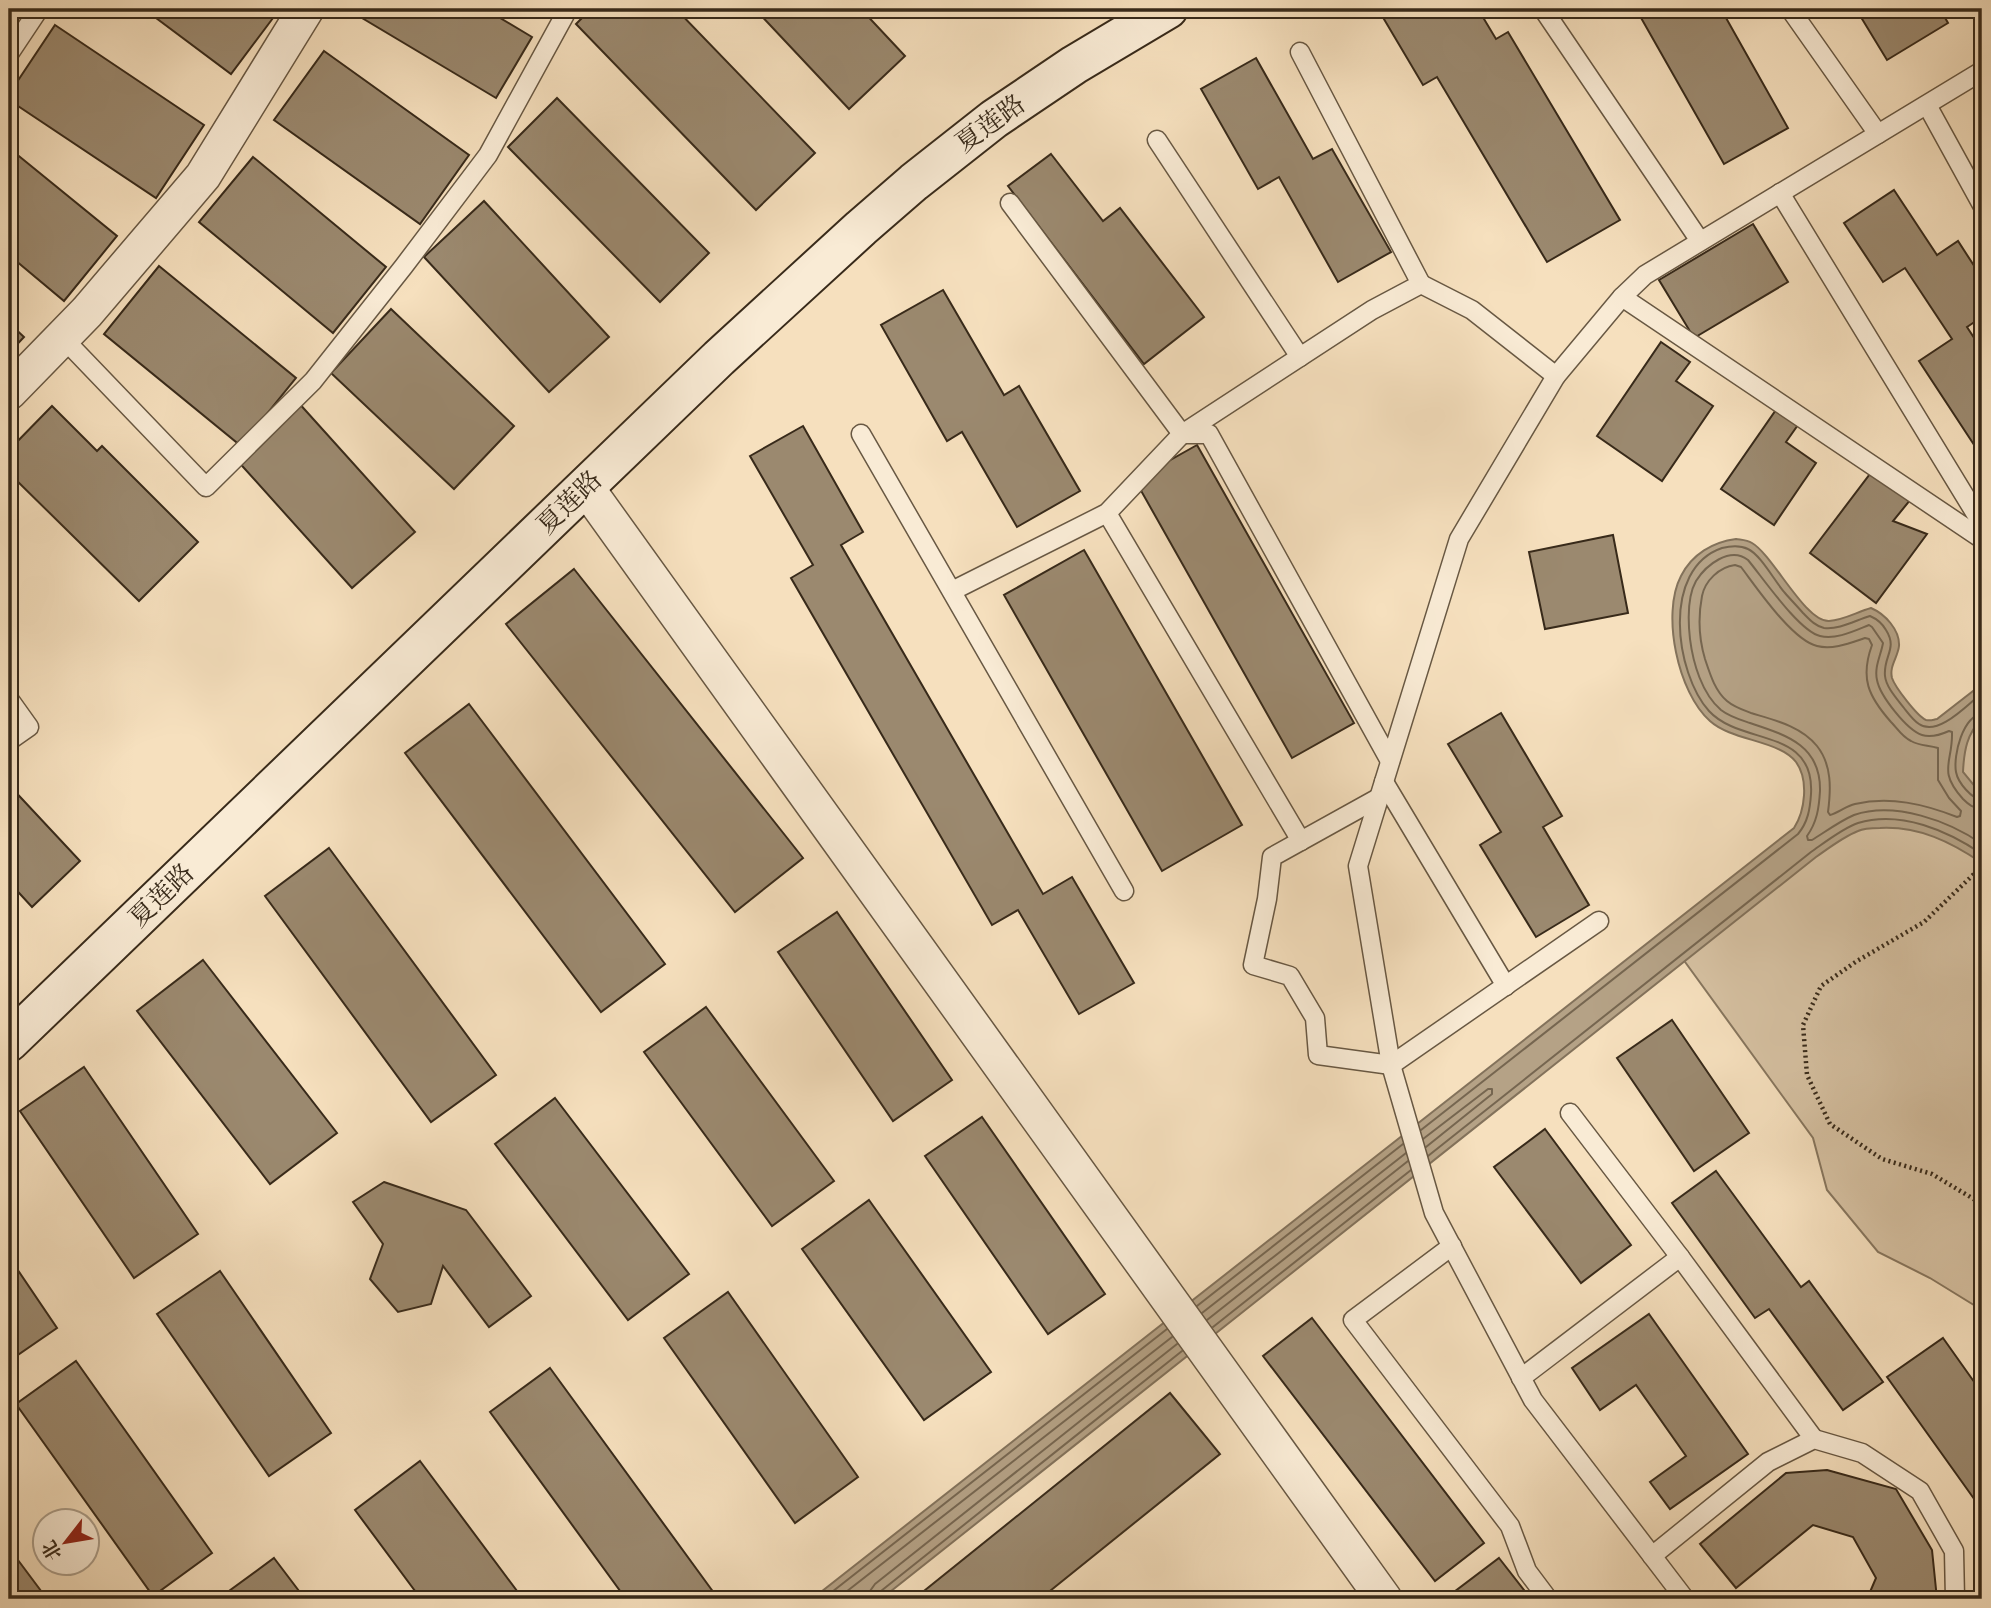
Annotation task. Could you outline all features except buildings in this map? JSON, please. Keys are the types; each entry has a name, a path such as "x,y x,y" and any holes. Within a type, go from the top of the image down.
{"street":[{"path":"9,392 87,312 203,176 306,9"},
{"name":"夏莲路","path":"9,1042 719,358 914,182 965,140 1030,94 1168,9"},
{"path":"585,486 1384,1599"}],"lane":[{"path":"9,54 39,9"},
{"path":"62,337 206,487 313,380 404,266 488,155 568,9"},
{"path":"1543,9 1700,241"},
{"path":"1790,9 1878,134"},
{"path":"1300,52 1421,284 1472,310 1556,376"},
{"path":"1685,1599 1533,1400 1434,1213 1391,1065 1358,866 1459,539 1556,376 1622,297 1645,275 1982,71"},
{"path":"1927,104 1982,205"},
{"path":"1157,140 1300,357"},
{"path":"1780,193 1982,524"},
{"path":"1010,203 1182,434"},
{"path":"952,591 1107,513 1182,434 1371,310 1421,284"},
{"path":"1622,297 1982,539"},
{"path":"1182,434 1209,433 1390,761"},
{"path":"861,434 1124,891"},
{"path":"1107,513 1301,841"},
{"path":"9,699 29,727 9,741"},
{"path":"1382,789 1272,858 1253,965 1290,976 1315,1018 1318,1055 1391,1065 1598,921"},
{"path":"1382,789 1506,986"},
{"path":"1570,1113 1814,1439 1862,1453 1920,1490 1954,1552 1955,1599"},
{"path":"1452,1246 1353,1320 1510,1526 1527,1571 1548,1599"},
{"path":"1521,1378 1680,1257"},
{"path":"1652,1556 1768,1462 1814,1439"}],"path":[{"path":"1982,860 1976,873 1924,922 1857,961 1821,986 1803,1025 1807,1075 1830,1124 1882,1159 1932,1174 1982,1204"}],"shaded area":[{"path":"1982,718 1982,1310 1930,1278 1878,1252 1827,1190 1813,1138 1680,955"}],"water":[{"path":"1736,539 1750,542 1760,550 1800,600 1820,618 1835,620 1871,608 1886,618 1899,640 1892,678 1907,701 1926,720 1937,719 1982,684 1982,718 1967,743 1963,772 1982,795 1982,863 1946,842 1908,830 1866,829 1842,839 881,1599 812,1599 1794,828 1801,813 1804,795 1803,778 1796,762 1778,749 1730,733 1710,721 1689,692 1676,652 1673,611 1675,592 1681,576 1691,561 1704,550"}]}
